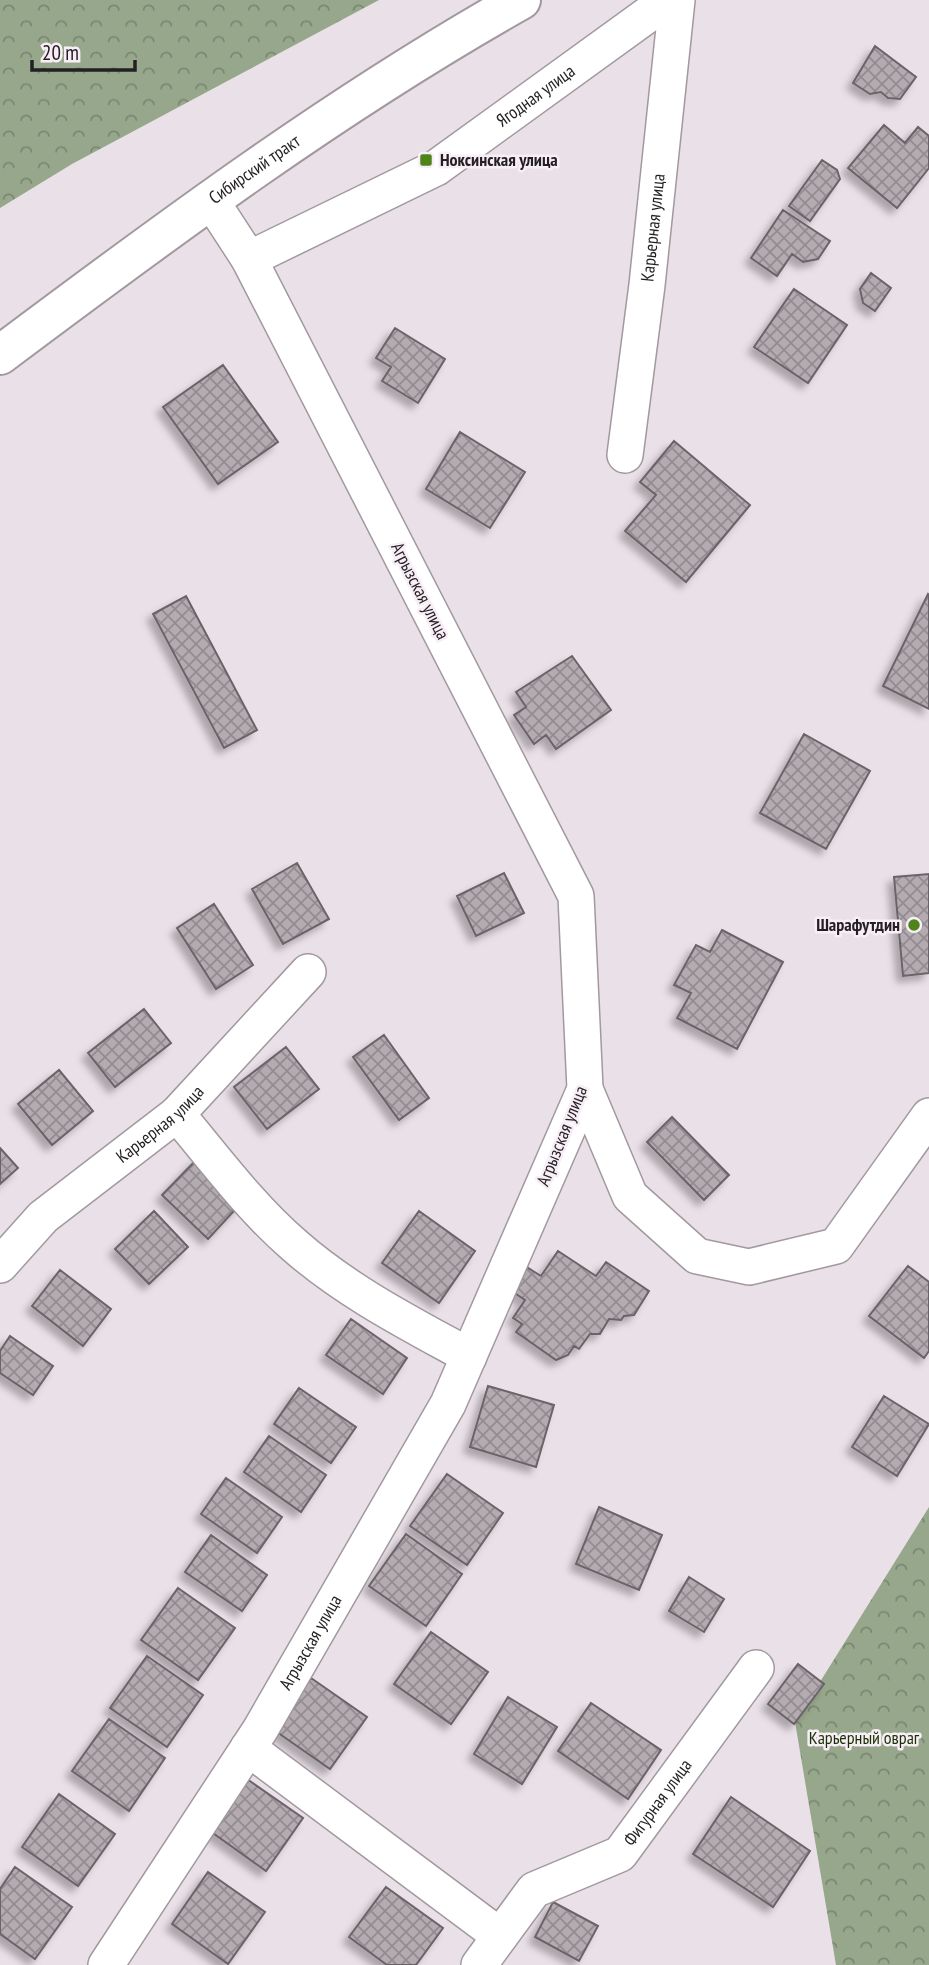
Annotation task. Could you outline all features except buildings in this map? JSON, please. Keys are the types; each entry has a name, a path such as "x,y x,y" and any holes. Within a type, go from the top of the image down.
{"main road":[{"name":"Сибирский тракт","path":"0,355 209,200 471,29 521,0"}],"street":[{"name":"Ягодная улица","path":"249,259 436,168 668,0"},
{"name":"Карьерная улица","path":"625,455 647,285 677,0"},
{"name":"Агрызская улица","path":"106,1965 248,1748 448,1404 585,1089 576,896 249,259 209,200"},
{"name":"Карьерная улица","path":"0,1265 43,1217 177,1114 308,972"},
{"path":"585,1089 630,1196 697,1256 749,1267 836,1246 929,1116"},
{"path":"177,1114 239,1188 294,1245 376,1305 469,1356"},
{"name":"Фигурная улица","path":"479,1965 534,1890 620,1854 756,1668"},
{"path":"248,1748 500,1936"}],"green space":[{"path":"0,0 379,0 72,164 0,208"},
{"name":"Карьерный овраг","path":"929,1507 929,1965 836,1965 795,1722"}],"place":[{"name":"Ноксинская улица","path":"426,160"},
{"name":"Шарафутдин","path":"914,925"}]}
